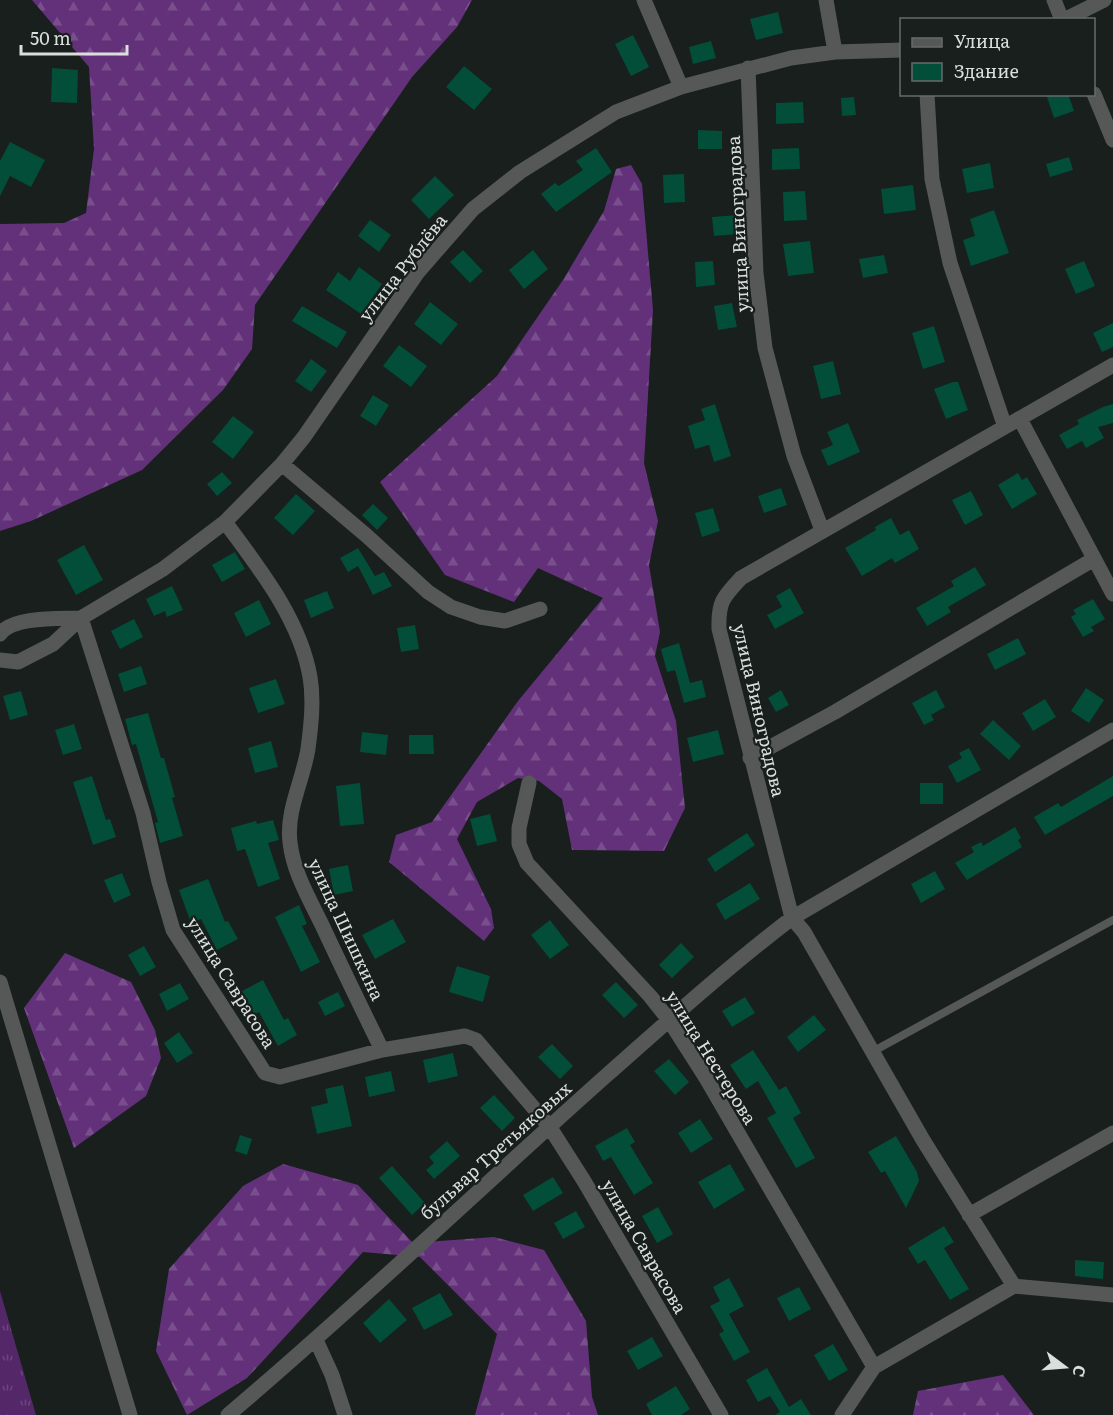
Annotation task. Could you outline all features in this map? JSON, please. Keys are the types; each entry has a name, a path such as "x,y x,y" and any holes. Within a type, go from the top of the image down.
{"street":[{"path":"644,0 681,87"},
{"path":"826,0 835,52"},
{"path":"1054,0 1062,18"},
{"path":"1067,18 1104,0"},
{"name":"улица Рублёва","path":"0,660 18,662 53,644 81,618 163,569 225,522 282,464 304,437 418,272 473,209 520,172 616,112 681,87 791,58 835,52 900,50"},
{"name":"улица Виноградова","path":"748,68 756,273 765,348 794,456 822,530 741,578 722,597 718,611 719,629 750,758 792,918"},
{"path":"927,96 932,179 950,264 1005,427"},
{"path":"1095,96 1113,140"},
{"path":"822,530 909,483 1113,365"},
{"path":"1020,419 1113,594"},
{"path":"282,464 367,536 428,592 451,607 480,617 505,621 540,609"},
{"name":"улица Шишкина","path":"225,522 257,565 288,616 301,646 310,677 312,711 308,751 290,820 290,843 298,875 382,1050"},
{"path":"750,758 845,706 1094,559"},
{"path":"0,634 5,627 34,620 81,618"},
{"name":"улица Саврасова","path":"81,618 143,813 173,930 265,1073 280,1077 382,1050 465,1036 476,1040 549,1126 584,1181 721,1415"},
{"name":"бульвар Третьяковых","path":"228,1415 316,1340 549,1126 754,947 792,918 1113,730"},
{"name":"улица Нестерова","path":"529,783 519,828 519,844 527,862 650,996 669,1020 730,1119 874,1367"},
{"path":"792,918 804,932 923,1140 1014,1286"},
{"path":"0,982 130,1415"},
{"path":"969,1215 1113,1133"},
{"path":"842,1415 874,1367 1014,1286 1113,1295"},
{"path":"316,1340 332,1375 345,1415"}],"lane":[{"path":"872,1052 1113,920"}],"green space":[{"path":"32,0 472,0 457,27 412,77 255,305 252,349 223,390 142,470 31,521 0,531 0,224 64,223 86,213 94,149 89,67"},
{"path":"631,165 642,184 653,310 644,463 658,521 649,565 660,632 655,656 676,721 685,808 664,851 572,850 562,799 539,781 518,778 477,802 457,839 491,909 494,928 484,941 389,862 396,835 432,822 518,701 603,598 538,568 514,602 445,575 380,482 497,376 563,280 604,211 616,169"},
{"path":"65,953 131,982 155,1030 161,1058 146,1096 74,1148 24,1008"},
{"path":"283,1164 358,1185 413,1243 494,1237 544,1250 586,1321 592,1397 598,1415 475,1415 497,1334 420,1257 363,1252 247,1378 187,1415 156,1351 169,1269 243,1186"},
{"path":"0,1291 36,1415 0,1415"},
{"path":"1003,1375 1034,1415 913,1415 918,1391"}],"building":[{"path":"778,12 783,33 756,40 750,19"},
{"path":"633,35 649,67 631,76 615,44"},
{"path":"711,41 716,58 693,64 689,47"},
{"path":"464,66 492,89 474,110 446,87"},
{"path":"52,68 78,70 77,103 51,102"},
{"path":"1047,96 1069,96 1074,111 1054,118"},
{"path":"854,97 856,115 842,116 841,98"},
{"path":"803,102 804,123 776,124 776,103"},
{"path":"698,130 722,131 722,149 698,149"},
{"path":"10,142 45,160 31,187 10,176 0,196 0,161"},
{"path":"596,148 612,172 556,212 541,194 555,183 559,186 583,170 576,161"},
{"path":"799,148 800,169 772,170 772,149"},
{"path":"1069,157 1073,170 1050,177 1046,164"},
{"path":"990,163 994,188 967,193 962,169"},
{"path":"684,174 685,202 664,203 663,175"},
{"path":"435,176 454,195 429,219 411,200"},
{"path":"913,185 916,210 884,214 881,189"},
{"path":"805,191 807,220 784,221 783,192"},
{"path":"994,210 1009,253 971,266 963,240 975,236 970,219"},
{"path":"737,215 738,234 714,236 712,217"},
{"path":"370,220 391,235 379,252 358,236"},
{"path":"810,241 814,273 788,276 783,244"},
{"path":"463,250 483,271 470,283 450,262"},
{"path":"533,250 548,269 524,289 509,270"},
{"path":"884,255 888,273 863,278 859,259"},
{"path":"713,261 715,285 696,287 695,262"},
{"path":"1084,261 1095,286 1076,294 1065,269"},
{"path":"359,267 382,284 361,314 326,290 338,272 350,281"},
{"path":"430,302 458,324 441,345 414,324"},
{"path":"732,303 737,327 718,330 714,306"},
{"path":"302,306 347,332 337,348 292,321"},
{"path":"1113,323 1113,347 1102,352 1093,333"},
{"path":"934,326 945,362 923,369 912,333"},
{"path":"399,345 427,366 411,387 383,366"},
{"path":"311,359 327,371 311,392 295,381"},
{"path":"833,361 841,394 821,399 813,366"},
{"path":"958,382 968,410 946,419 934,389"},
{"path":"373,395 389,405 376,426 360,416"},
{"path":"715,404 731,456 714,462 709,445 695,449 688,426 705,420 701,409"},
{"path":"1113,404 1113,423 1098,427 1104,438 1086,448 1082,441 1067,449 1059,435 1079,424 1077,420"},
{"path":"233,416 254,432 233,459 212,442"},
{"path":"848,423 860,452 828,466 821,450 833,445 827,432"},
{"path":"222,472 232,483 217,496 207,484"},
{"path":"1018,473 1022,480 1027,477 1037,494 1012,509 998,485"},
{"path":"781,488 787,505 764,513 758,496"},
{"path":"971,491 983,515 965,525 952,500"},
{"path":"296,494 315,511 293,535 274,518"},
{"path":"373,504 388,518 377,530 362,515"},
{"path":"713,508 720,531 702,537 695,513"},
{"path":"891,518 900,535 909,530 919,549 895,563 892,558 862,576 845,548 876,530 875,527"},
{"path":"84,545 103,580 76,595 57,560"},
{"path":"358,548 375,576 384,572 392,586 373,595 358,566 348,572 340,558"},
{"path":"235,552 245,569 222,582 212,565"},
{"path":"975,567 986,585 948,607 951,612 927,626 916,608 954,586 951,581"},
{"path":"172,586 183,610 167,617 165,611 154,616 146,599"},
{"path":"790,588 804,613 775,629 767,615 782,607 776,596"},
{"path":"327,591 334,608 311,618 304,600"},
{"path":"1093,599 1105,619 1091,627 1094,631 1083,637 1071,617 1076,614 1073,610"},
{"path":"259,600 271,624 246,637 234,613"},
{"path":"134,619 143,637 120,649 111,631"},
{"path":"415,625 419,649 401,652 397,628"},
{"path":"1018,638 1026,654 995,670 987,654"},
{"path":"679,643 690,683 702,680 706,697 684,703 675,670 667,672 661,649"},
{"path":"141,666 147,684 124,692 118,674"},
{"path":"276,679 285,704 258,713 249,688"},
{"path":"1086,688 1104,700 1089,723 1071,711"},
{"path":"781,690 789,705 776,712 768,698"},
{"path":"936,690 945,707 931,715 934,720 924,725 912,703"},
{"path":"21,691 28,715 10,720 3,696"},
{"path":"1045,699 1056,717 1033,731 1022,713"},
{"path":"148,713 161,758 164,758 183,836 160,843 155,823 158,822 136,744 132,745 125,719"},
{"path":"993,720 1021,746 1009,760 980,734"},
{"path":"74,724 82,749 63,755 55,730"},
{"path":"718,730 724,754 693,762 687,738"},
{"path":"362,732 388,735 386,755 360,752"},
{"path":"409,735 433,735 434,754 409,754"},
{"path":"271,741 278,767 255,773 248,748"},
{"path":"969,748 981,770 957,783 948,766 962,758 959,753"},
{"path":"92,776 106,820 110,819 116,837 93,845 73,782"},
{"path":"1113,776 1113,796 1045,835 1034,817 1058,803 1061,807"},
{"path":"360,783 364,824 340,826 336,786"},
{"path":"920,783 943,783 943,804 920,804"},
{"path":"490,814 497,841 477,846 470,819"},
{"path":"273,820 279,840 268,843 280,879 258,887 245,849 237,851 231,828 256,821 257,824"},
{"path":"1015,827 1021,838 1018,840 1022,847 967,880 955,863 974,852 971,847 981,842 983,846"},
{"path":"747,833 755,845 715,872 707,859"},
{"path":"348,865 353,891 334,895 329,869"},
{"path":"935,871 945,889 921,903 911,884"},
{"path":"122,873 131,895 114,903 104,880"},
{"path":"208,879 225,922 228,921 238,939 217,950 201,919 191,923 179,890"},
{"path":"750,883 760,899 725,920 716,904"},
{"path":"299,905 307,924 302,926 320,962 301,972 275,917"},
{"path":"393,919 406,942 375,959 362,935"},
{"path":"550,920 569,945 550,959 531,935"},
{"path":"681,943 694,957 672,978 659,965"},
{"path":"144,946 156,967 140,976 128,955"},
{"path":"457,966 490,976 483,1002 449,992"},
{"path":"263,980 284,1020 288,1018 297,1035 278,1046 259,1012 254,1015 242,991"},
{"path":"616,982 638,1005 624,1018 602,995"},
{"path":"180,983 189,999 167,1011 159,994"},
{"path":"338,992 345,1006 325,1016 318,1002"},
{"path":"745,997 755,1013 732,1027 722,1011"},
{"path":"814,1015 826,1030 798,1052 787,1037"},
{"path":"179,1032 193,1053 177,1063 164,1043"},
{"path":"552,1044 573,1066 560,1079 538,1057"},
{"path":"753,1050 779,1090 786,1086 801,1113 793,1118 815,1158 796,1168 767,1118 776,1113 758,1081 746,1089 730,1065"},
{"path":"453,1053 458,1076 428,1083 423,1060"},
{"path":"669,1059 689,1082 675,1095 654,1071"},
{"path":"391,1071 395,1091 369,1097 365,1077"},
{"path":"343,1085 352,1126 317,1134 311,1107 328,1103 325,1089"},
{"path":"494,1095 515,1118 502,1131 480,1108"},
{"path":"700,1119 713,1139 691,1153 678,1133"},
{"path":"627,1128 635,1142 630,1145 653,1183 634,1195 611,1157 603,1161 595,1146"},
{"path":"240,1135 252,1139 247,1155 235,1151"},
{"path":"896,1136 917,1172 919,1181 906,1208 885,1171 881,1173 868,1152"},
{"path":"447,1141 460,1156 434,1179 426,1170 434,1163 429,1157"},
{"path":"730,1164 745,1190 714,1209 698,1182"},
{"path":"392,1166 425,1203 412,1215 379,1178"},
{"path":"553,1177 563,1193 533,1211 523,1195"},
{"path":"658,1207 673,1234 657,1243 642,1216"},
{"path":"576,1211 585,1227 563,1239 554,1223"},
{"path":"944,1226 954,1242 944,1248 969,1289 950,1300 925,1260 918,1264 908,1248"},
{"path":"1075,1260 1104,1262 1103,1279 1075,1276"},
{"path":"729,1278 744,1306 729,1314 750,1352 734,1361 719,1334 724,1331 710,1306 720,1301 713,1287"},
{"path":"799,1287 811,1309 789,1321 777,1298"},
{"path":"440,1293 453,1315 424,1330 412,1308"},
{"path":"389,1299 407,1320 380,1343 363,1323"},
{"path":"652,1337 663,1356 638,1370 627,1351"},
{"path":"833,1344 848,1370 829,1381 814,1355"},
{"path":"767,1368 789,1407 801,1399 811,1415 775,1415 780,1412 770,1396 758,1402 746,1380"},
{"path":"676,1386 690,1409 681,1415 652,1415 646,1404"}]}
